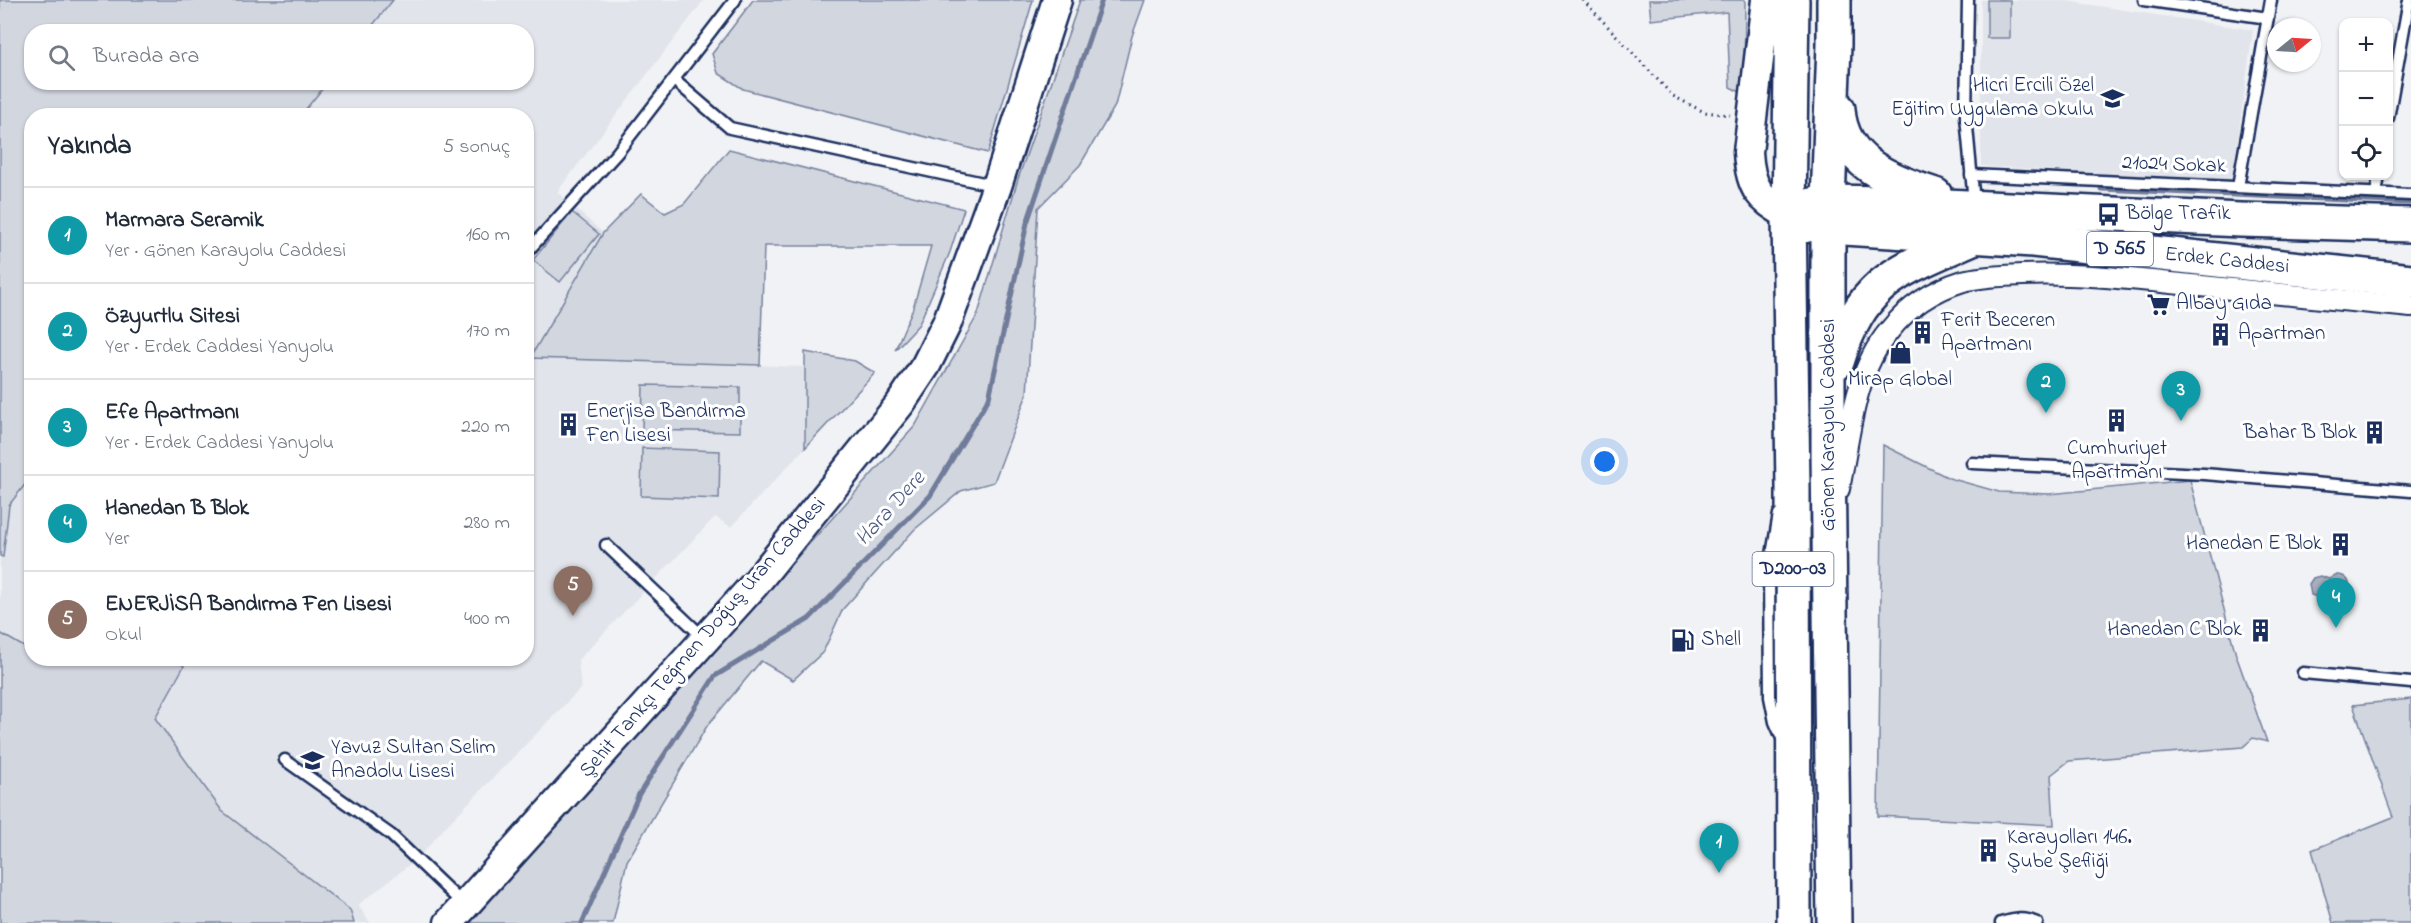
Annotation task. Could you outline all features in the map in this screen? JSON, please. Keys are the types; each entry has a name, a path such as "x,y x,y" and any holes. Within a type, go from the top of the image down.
{"highway":[{"name":"Gönen Karayolu Caddesi","path":"1792,0 1789,215 1793,487 1794,923"},
{"name":"Gönen Karayolu Caddesi","path":"1834,0 1828,215 1828,455 1834,875 1840,918"},
{"path":"1834,45 1839,123 1847,144 1868,164 1893,181 1973,206"},
{"path":"1829,405 1835,367 1846,332 1856,315 1874,292 1973,206"},
{"name":"Erdek Caddesi","path":"1828,215 1973,206 2196,218 2411,225"},
{"name":"Erdek Caddesi","path":"1973,206 2114,248 2411,281"},
{"name":"D 565","path":"1789,215 1807,224 1828,215"}],"street":[{"name":"Şehit Tankçı Teğmen Doğuş Uran Caddesi","path":"457,915 755,584 879,431 926,365 947,323 997,186 1058,0"},
{"path":"1766,0 1748,152 1749,172 1764,200 1806,228 1815,240 1820,261 1824,406 1828,455"},
{"path":"1829,542 1858,395 1869,362 1877,346 1899,319 1928,296 1945,287 1982,277 2064,273 2411,307"}],"lane":[{"path":"534,244 617,153 735,0"},
{"path":"1968,0 1966,116 1973,206"},
{"path":"2144,0 2268,18 2271,0"},
{"path":"2393,90 2409,0"},
{"path":"2238,187 2267,24"},
{"path":"674,80 730,128 997,186"},
{"path":"2376,193 2378,180"},
{"name":"21024 Sokak","path":"1973,206 2238,187 2411,195"},
{"path":"1972,463 2204,474 2411,491"},
{"path":"606,545 705,640"},
{"path":"2303,672 2411,683"},
{"path":"285,760 391,835 457,915"},
{"path":"2001,923 2015,919 2037,923"}],"path":[{"path":"1583,0 1678,100 1704,112 1752,118"}],"shaded area":[{"path":"0,0 704,0 557,192 603,233 534,351 534,108 24,108 24,666 534,666 534,358 806,367 805,448 731,527 715,517 578,660 581,688 449,823 419,857 358,905 370,923 0,923"},
{"path":"0,0 393,0 374,24 24,24 24,90 321,90 307,108 24,108 24,486 9,505 3,557 0,556"},
{"path":"753,0 1033,0 988,153 743,89 718,73 712,54"},
{"path":"1080,0 1145,0 1132,36 1115,106 1080,165 1038,208 1027,394 994,482 961,491 914,530 843,609 823,652 793,680 761,661 707,726 627,861 613,923 469,923 915,426 978,314 1018,179"},
{"path":"1649,0 1745,0 1744,94 1730,87 1727,12 1651,20"},
{"name":"Hicri Ercili Özel Eğitim Uygulama Okulu","path":"1981,0 2060,0 2253,30 2232,182 1981,166"},
{"path":"1987,0 2010,0 2010,38 1987,38"},
{"path":"729,149 964,209 950,252 919,324 895,350 913,308 931,246 764,246 760,365 534,358 534,351 603,233 641,194 665,213 684,204"},
{"path":"572,212 599,234 560,282 534,259"},
{"path":"805,352 855,361 875,373 805,448"},
{"path":"643,385 740,387 740,432 642,430"},
{"path":"1883,445 1949,478 1999,492 2049,494 2190,480 2236,655 2267,742 2253,738 2243,747 2069,761 2051,775 2054,825 1878,816"},
{"path":"642,448 720,451 719,499 641,496"},
{"path":"0,633 24,647 24,666 184,666 155,718 222,811 350,910 354,923 0,923"},
{"path":"2411,699 2411,923 2333,923 2312,850 2393,817 2353,705"}],"water":[{"path":"2335,575 2343,576 2348,580 2347,594 2336,598 2330,594 2322,599 2311,595 2309,584 2313,578 2320,576 2329,579"}],"waterway":[{"name":"Hara Dere","path":"582,923 639,794 715,676 809,619 930,496 989,398 1027,223 1102,0"},
{"path":"2101,189 2411,203"}],"place":[{"name":"Hicri Ercili Özel Eğitim Uygulama Okulu","path":"2112,98"},
{"name":"Bölge Trafik","path":"2108,214"},
{"name":"Albay Gıda","path":"2158,304"},
{"name":"Ferit Beceren Apartmanı","path":"1923,333"},
{"name":"Apartman","path":"2220,334"},
{"name":"Mirap Global","path":"1900,352"},
{"name":"Özyurtlu Sitesi","path":"2046,413"},
{"name":"Cumhuriyet Apartmanı","path":"2117,421"},
{"name":"Efe Apartmanı","path":"2181,421"},
{"name":"Enerjisa Bandırma Fen Lisesi","path":"568,424"},
{"name":"Bahar B Blok","path":"2375,433"},
{"name":"Hanedan E Blok","path":"2340,544"},
{"name":"ENERJİSA Bandırma Fen Lisesi","path":"573,616"},
{"name":"Hanedan B Blok","path":"2336,628"},
{"name":"Hanedan C Blok","path":"2260,630"},
{"name":"Shell","path":"1683,640"},
{"name":"Yavuz Sultan Selim Anadolu Lisesi","path":"313,760"},
{"name":"Karayolları 146. Şube Şefliği","path":"1989,850"},
{"name":"Marmara Seramik","path":"1719,873"}]}
